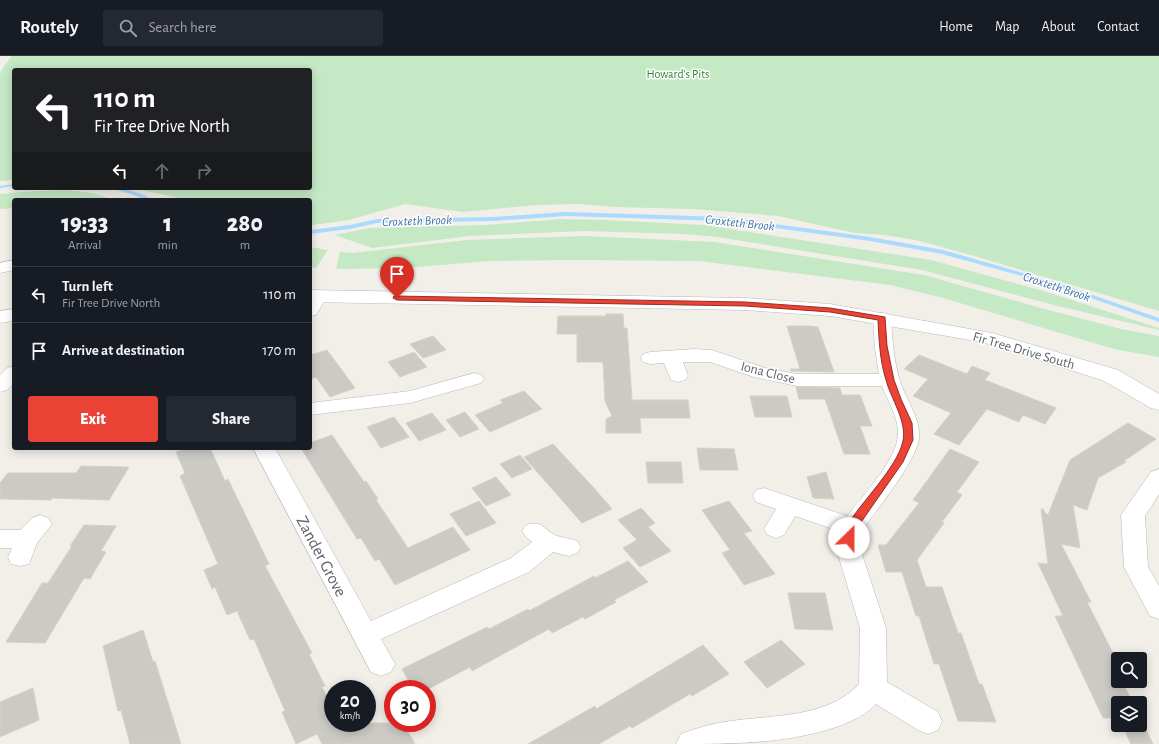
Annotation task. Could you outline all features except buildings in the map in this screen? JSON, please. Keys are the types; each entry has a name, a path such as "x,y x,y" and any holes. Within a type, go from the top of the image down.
{"street":[{"path":"0,268 12,265"},
{"name":"Fir Tree Drive South","path":"313,301 745,304 830,310 985,337 1110,375 1159,403"},
{"path":"0,317 12,315"},
{"path":"690,744 711,738 788,728 816,722 840,713 860,702 873,688 872,628 849,551 849,538 852,527 900,460 908,440 907,423 896,399 890,380 883,346 882,318"},
{"name":"Iona Close","path":"650,358 694,355 712,356 761,373 797,380 890,380"},
{"path":"672,357 678,376"},
{"path":"0,386 12,374"},
{"path":"312,409 410,397 478,378"},
{"name":"Zander Grove","path":"265,450 381,664"},
{"path":"1159,477 1133,515 1136,567 1159,610"},
{"path":"764,496 852,527"},
{"path":"776,529 790,505"},
{"path":"0,539 29,540"},
{"path":"365,635 520,565 551,540"},
{"path":"873,688 928,721"}],"green space":[{"name":"Howard's Pits","path":"12,56 1159,56 1159,311 916,240 884,235 855,233 778,216 693,209 615,207 579,204 537,205 463,212 405,204 349,220 313,225 312,198 179,198 141,190 312,190 312,68 12,68 12,180 0,181 0,74"},
{"path":"35,191 65,191 85,192 108,198 12,198 12,208 0,209 0,194"},
{"path":"562,219 704,225 931,260 1047,292 1159,328 1159,330 1058,306 922,270 717,237 685,234 585,231 470,236 372,248 335,235 369,228 486,225"},
{"path":"586,236 714,242 924,275 1121,329 1159,336 1159,357 1114,349 943,298 890,285 699,261 490,261 403,268 336,269 340,252 353,253 467,240"},
{"path":"312,247 328,250 316,268 312,267"}],"waterway":[{"name":"Croxteth Brook","path":"0,187 12,185"},
{"name":"Croxteth Brook","path":"120,190 145,198"},
{"name":"Croxteth Brook","path":"312,232 350,227 377,221 493,219 566,214 724,219 870,239 943,252 1056,284 1159,320"}],"route":[{"path":"397,298 745,304 830,310 882,318 883,346 890,380 896,399 907,423 908,440 900,460 852,527 849,538"}]}
